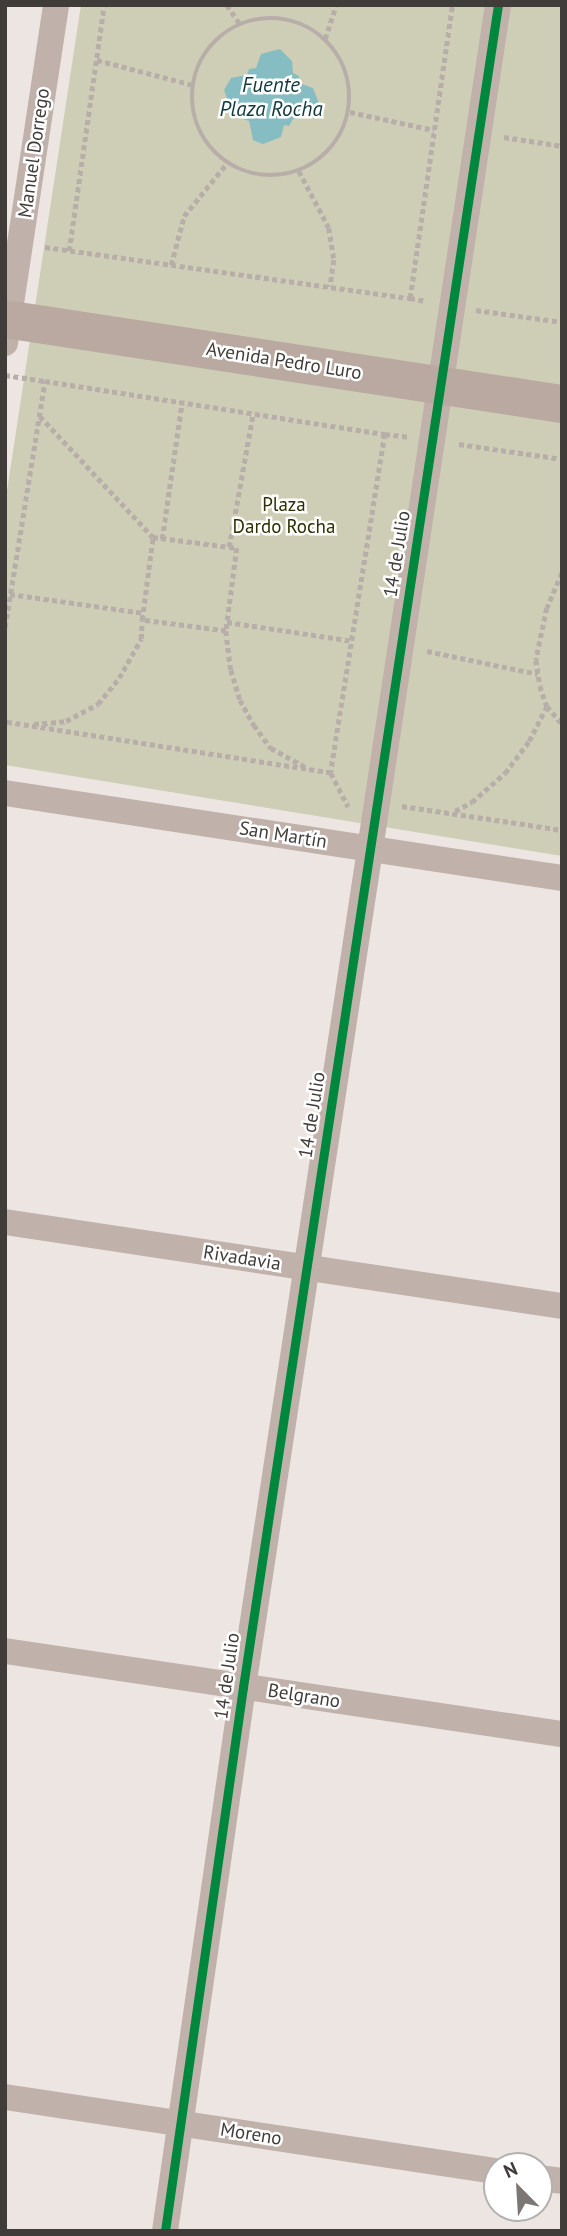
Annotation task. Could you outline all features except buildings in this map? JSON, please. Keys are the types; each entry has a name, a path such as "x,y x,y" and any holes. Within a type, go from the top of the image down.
{"main road":[{"name":"Avenida Pedro Luro","path":"6,327 562,404"}],"street":[{"name":"Manuel Dorrego","path":"6,327 56,5"},
{"name":"14 de Julio","path":"165,2231 243,1687 498,5"},
{"name":"San Martín","path":"5,793 562,878"},
{"name":"Rivadavia","path":"5,1222 562,1306"},
{"name":"Belgrano","path":"5,1651 562,1734"},
{"name":"Moreno","path":"5,2097 483,2169"}],"path":[{"path":"104,5 69,251 410,298 452,5"},
{"path":"227,5 239,23"},
{"path":"325,39 336,5"},
{"path":"263,17 288,19 311,28 325,39 344,64 351,88 350,112 342,134 329,152 299,171 267,177 244,172 227,163 208,146 197,126 191,104 193,85 203,56 218,37 239,23 263,17"},
{"path":"97,61 193,85"},
{"path":"350,112 434,130"},
{"path":"499,136 562,146"},
{"path":"171,265 184,216 227,163"},
{"path":"299,171 329,228 334,260 330,287"},
{"path":"474,310 562,322"},
{"path":"5,375 385,434 331,773 5,722"},
{"path":"5,627 45,381"},
{"path":"162,538 182,402"},
{"path":"229,547 253,414"},
{"path":"39,416 153,537 237,548 226,631 231,670 240,700 271,748 313,770"},
{"path":"457,456 459,443 562,459"},
{"path":"26,725 66,721 98,704 119,678 141,639 153,537"},
{"path":"562,573 547,608 540,636 538,674 547,706 562,724"},
{"path":"10,594 226,631"},
{"path":"227,622 352,641"},
{"path":"424,664 428,638"},
{"path":"426,651 538,674"},
{"path":"455,811 472,802 505,773 529,741 547,706"},
{"path":"403,793 401,806 562,830"}],"green space":[{"name":"Plaza Dardo Rocha","path":"81,5 562,5 562,856 5,765 5,504"}],"water":[{"name":"Fuente Plaza Rocha","path":"280,49 292,61 293,73 299,76 299,83 313,88 320,106 310,117 293,119 289,126 284,125 281,137 263,144 253,140 249,121 243,119 244,112 229,104 224,90 231,78 247,75 249,69 256,68 261,54"}],"cycle path":[{"path":"165,2231 243,1687 498,5"}]}
